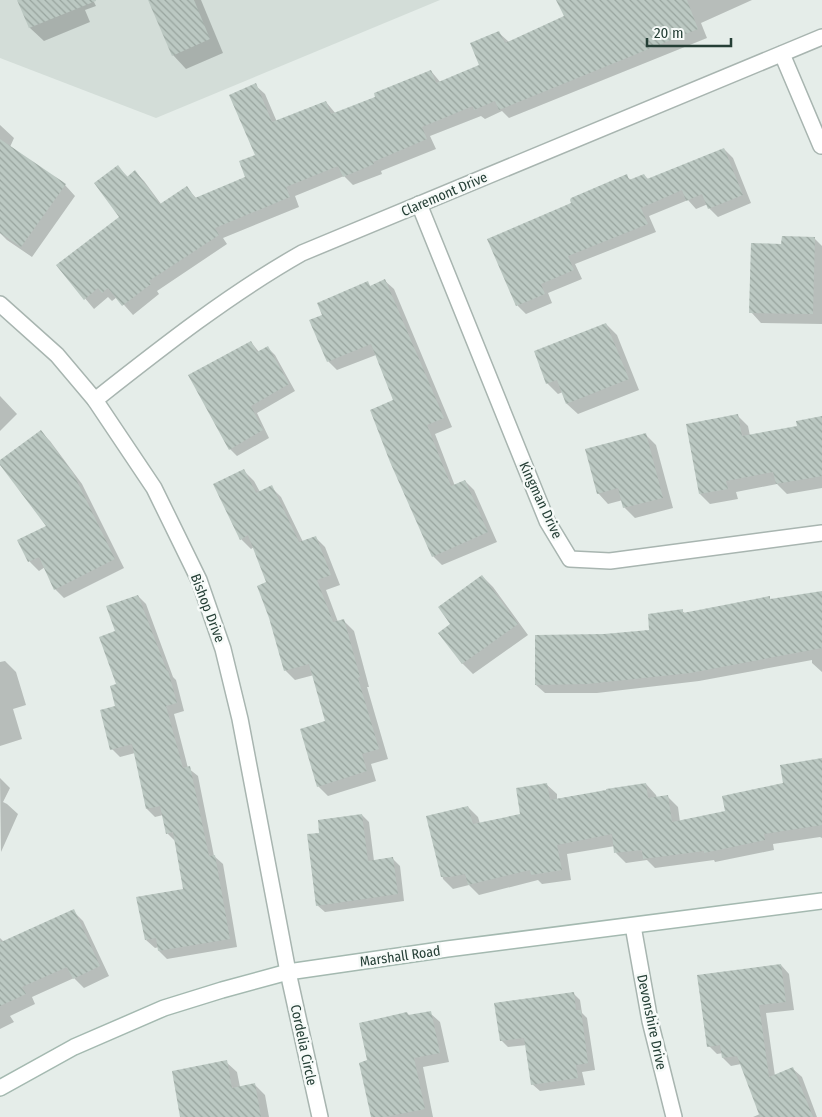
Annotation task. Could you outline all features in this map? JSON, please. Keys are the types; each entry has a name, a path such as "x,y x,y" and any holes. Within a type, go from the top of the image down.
{"street":[{"name":"Claremont Drive","path":"95,400 216,308 262,276 302,253 822,37"},
{"path":"782,54 821,146"},
{"name":"Kingman Drive","path":"419,204 547,521 570,559 610,561 822,533"},
{"name":"Bishop Drive","path":"0,304 57,355 95,400 154,488 198,580 223,649 240,719 288,972"},
{"name":"Marshall Road","path":"0,1088 74,1047 155,1012 222,990 288,972 447,949 822,901"},
{"name":"Devonshire Drive","path":"633,926 650,1021 674,1117"},
{"name":"Cordelia Circle","path":"288,972 320,1117"}],"shaded area":[{"path":"0,0 440,0 156,118 0,58"}],"building":[{"path":"17,0 96,0 96,1 29,28"},
{"path":"148,0 194,0 210,39 172,56"},
{"path":"556,0 687,0 698,29 499,110 495,101 474,110 473,106 422,127 427,139 343,177 338,166 286,187 290,197 215,228 219,235 149,281 151,284 122,306 108,288 102,293 98,288 84,300 56,265 119,217 94,183 118,165 127,177 135,170 160,204 187,186 195,198 245,177 239,161 255,155 229,95 256,83 272,122 326,101 331,114 375,97 374,93 431,70 436,83 479,65 470,43 499,31 505,43 564,16"},
{"path":"0,139 66,184 21,247 0,233"},
{"path":"724,148 743,195 708,209 702,194 686,201 682,190 641,208 648,224 568,256 574,270 541,284 545,294 516,306 487,239 571,203 571,198 627,174 629,180 644,174 647,179"},
{"path":"782,236 815,237 813,314 749,313 751,243 781,244"},
{"path":"385,279 444,418 427,425 451,486 465,480 488,532 432,557 390,462 370,410 393,400 371,344 327,362 309,320 322,315 317,303 368,281 370,286"},
{"path":"606,323 629,379 566,404 557,380 546,384 534,351"},
{"path":"251,341 257,352 268,346 289,384 251,406 263,430 229,450 188,375"},
{"path":"738,414 742,436 797,426 796,421 822,416 822,476 776,484 773,472 726,481 728,489 699,494 686,424"},
{"path":"41,430 73,473 115,559 54,590 39,557 28,562 17,540 46,526 0,465 0,460"},
{"path":"646,433 663,498 623,508 618,488 597,494 585,449"},
{"path":"244,469 256,493 272,485 299,542 316,536 331,575 317,580 333,622 344,619 360,677 358,678 379,749 362,754 367,771 317,787 300,729 325,721 309,664 284,671 269,618 257,586 266,582 248,535 240,540 213,484"},
{"path":"482,575 518,624 462,664 438,633 450,624 438,607"},
{"path":"822,591 822,648 690,673 587,684 535,685 535,635 604,634 649,630 648,614 683,609 683,613 770,596 770,599"},
{"path":"138,595 168,670 177,703 166,706 183,768 190,766 209,856 215,855 230,939 158,951 156,938 145,940 136,897 183,889 173,832 166,834 160,806 146,809 132,744 110,750 100,710 115,706 110,686 116,684 99,637 115,631 106,606"},
{"path":"822,758 822,825 764,834 765,840 704,853 704,851 643,859 642,850 614,853 612,834 557,845 562,870 531,875 530,870 468,885 465,874 441,877 426,816 468,806 473,824 520,814 516,788 547,783 550,800 646,783 648,798 668,795 672,822 725,811 722,796 783,783 780,765"},
{"path":"362,814 368,861 393,857 398,894 316,906 307,834 319,833 318,820"},
{"path":"74,909 100,966 73,979 67,967 22,987 26,994 0,1006 0,939 1,942"},
{"path":"781,964 786,1002 759,1005 769,1077 793,1067 813,1117 760,1117 737,1056 722,1058 720,1045 707,1047 697,975"},
{"path":"574,992 576,1010 581,1010 588,1063 576,1065 578,1078 531,1085 524,1038 500,1041 494,1003"},
{"path":"431,1011 440,1053 414,1058 425,1109 385,1117 371,1117 359,1063 367,1060 359,1023 407,1012 408,1015"},
{"path":"227,1060 232,1088 255,1083 261,1117 180,1117 172,1071"}]}
